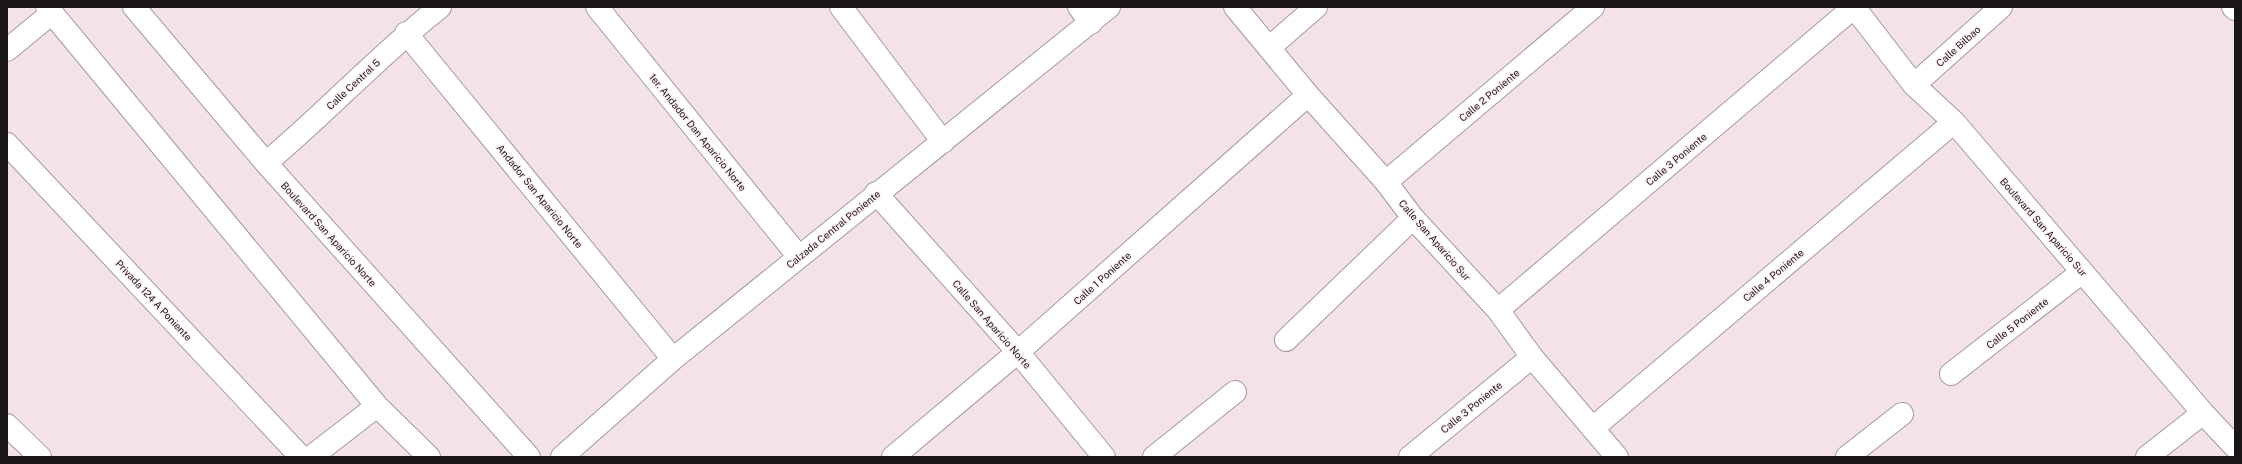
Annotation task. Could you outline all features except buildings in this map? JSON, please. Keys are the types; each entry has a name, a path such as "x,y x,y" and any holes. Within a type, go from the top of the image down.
{"street":[{"name":"Boulevard San Aparicio Norte","path":"134,7 266,163 529,457"},
{"name":"Calle Central 5","path":"266,163 295,139 406,33 440,7"},
{"name":"1er. Andador Dan Aparicio Norte","path":"597,7 799,256"},
{"path":"841,7 942,142"},
{"name":"Calzada Central Poniente","path":"562,457 673,359 876,193 942,142 1085,15 1109,7"},
{"name":"Calle San Aparicio Sur","path":"1235,7 1308,95 1386,182 1413,218 1498,310 1532,357 1617,457"},
{"path":"1269,48 1316,7"},
{"name":"Calle 2 Poniente","path":"1386,182 1593,7"},
{"name":"Boulevard San Aparicio Sur","path":"1854,7 1914,85 1954,122 2203,413 2235,447"},
{"name":"Calle 3 Poniente","path":"1498,310 1854,7"},
{"name":"Calle Bilbao","path":"1914,85 2001,7"},
{"path":"7,50 49,10 377,406 428,457"},
{"name":"Andador San Aparicio Norte","path":"406,33 673,359"},
{"name":"Calle 1 Poniente","path":"893,457 1018,352 1308,95"},
{"name":"Calle 4 Poniente","path":"1592,428 1954,122"},
{"name":"Privada 124 A Poniente","path":"7,144 301,457"},
{"name":"Calle San Aparicio Norte","path":"876,193 1018,352 1104,457"},
{"path":"1286,340 1413,218"},
{"name":"Calle 5 Poniente","path":"1951,374 2082,272"},
{"name":"Calle 3 Poniente","path":"1410,457 1532,357"},
{"path":"1154,457 1235,392"},
{"path":"311,457 377,406"},
{"path":"2147,457 2203,413"},
{"path":"1847,457 1902,414"},
{"path":"7,425 40,457"}]}
